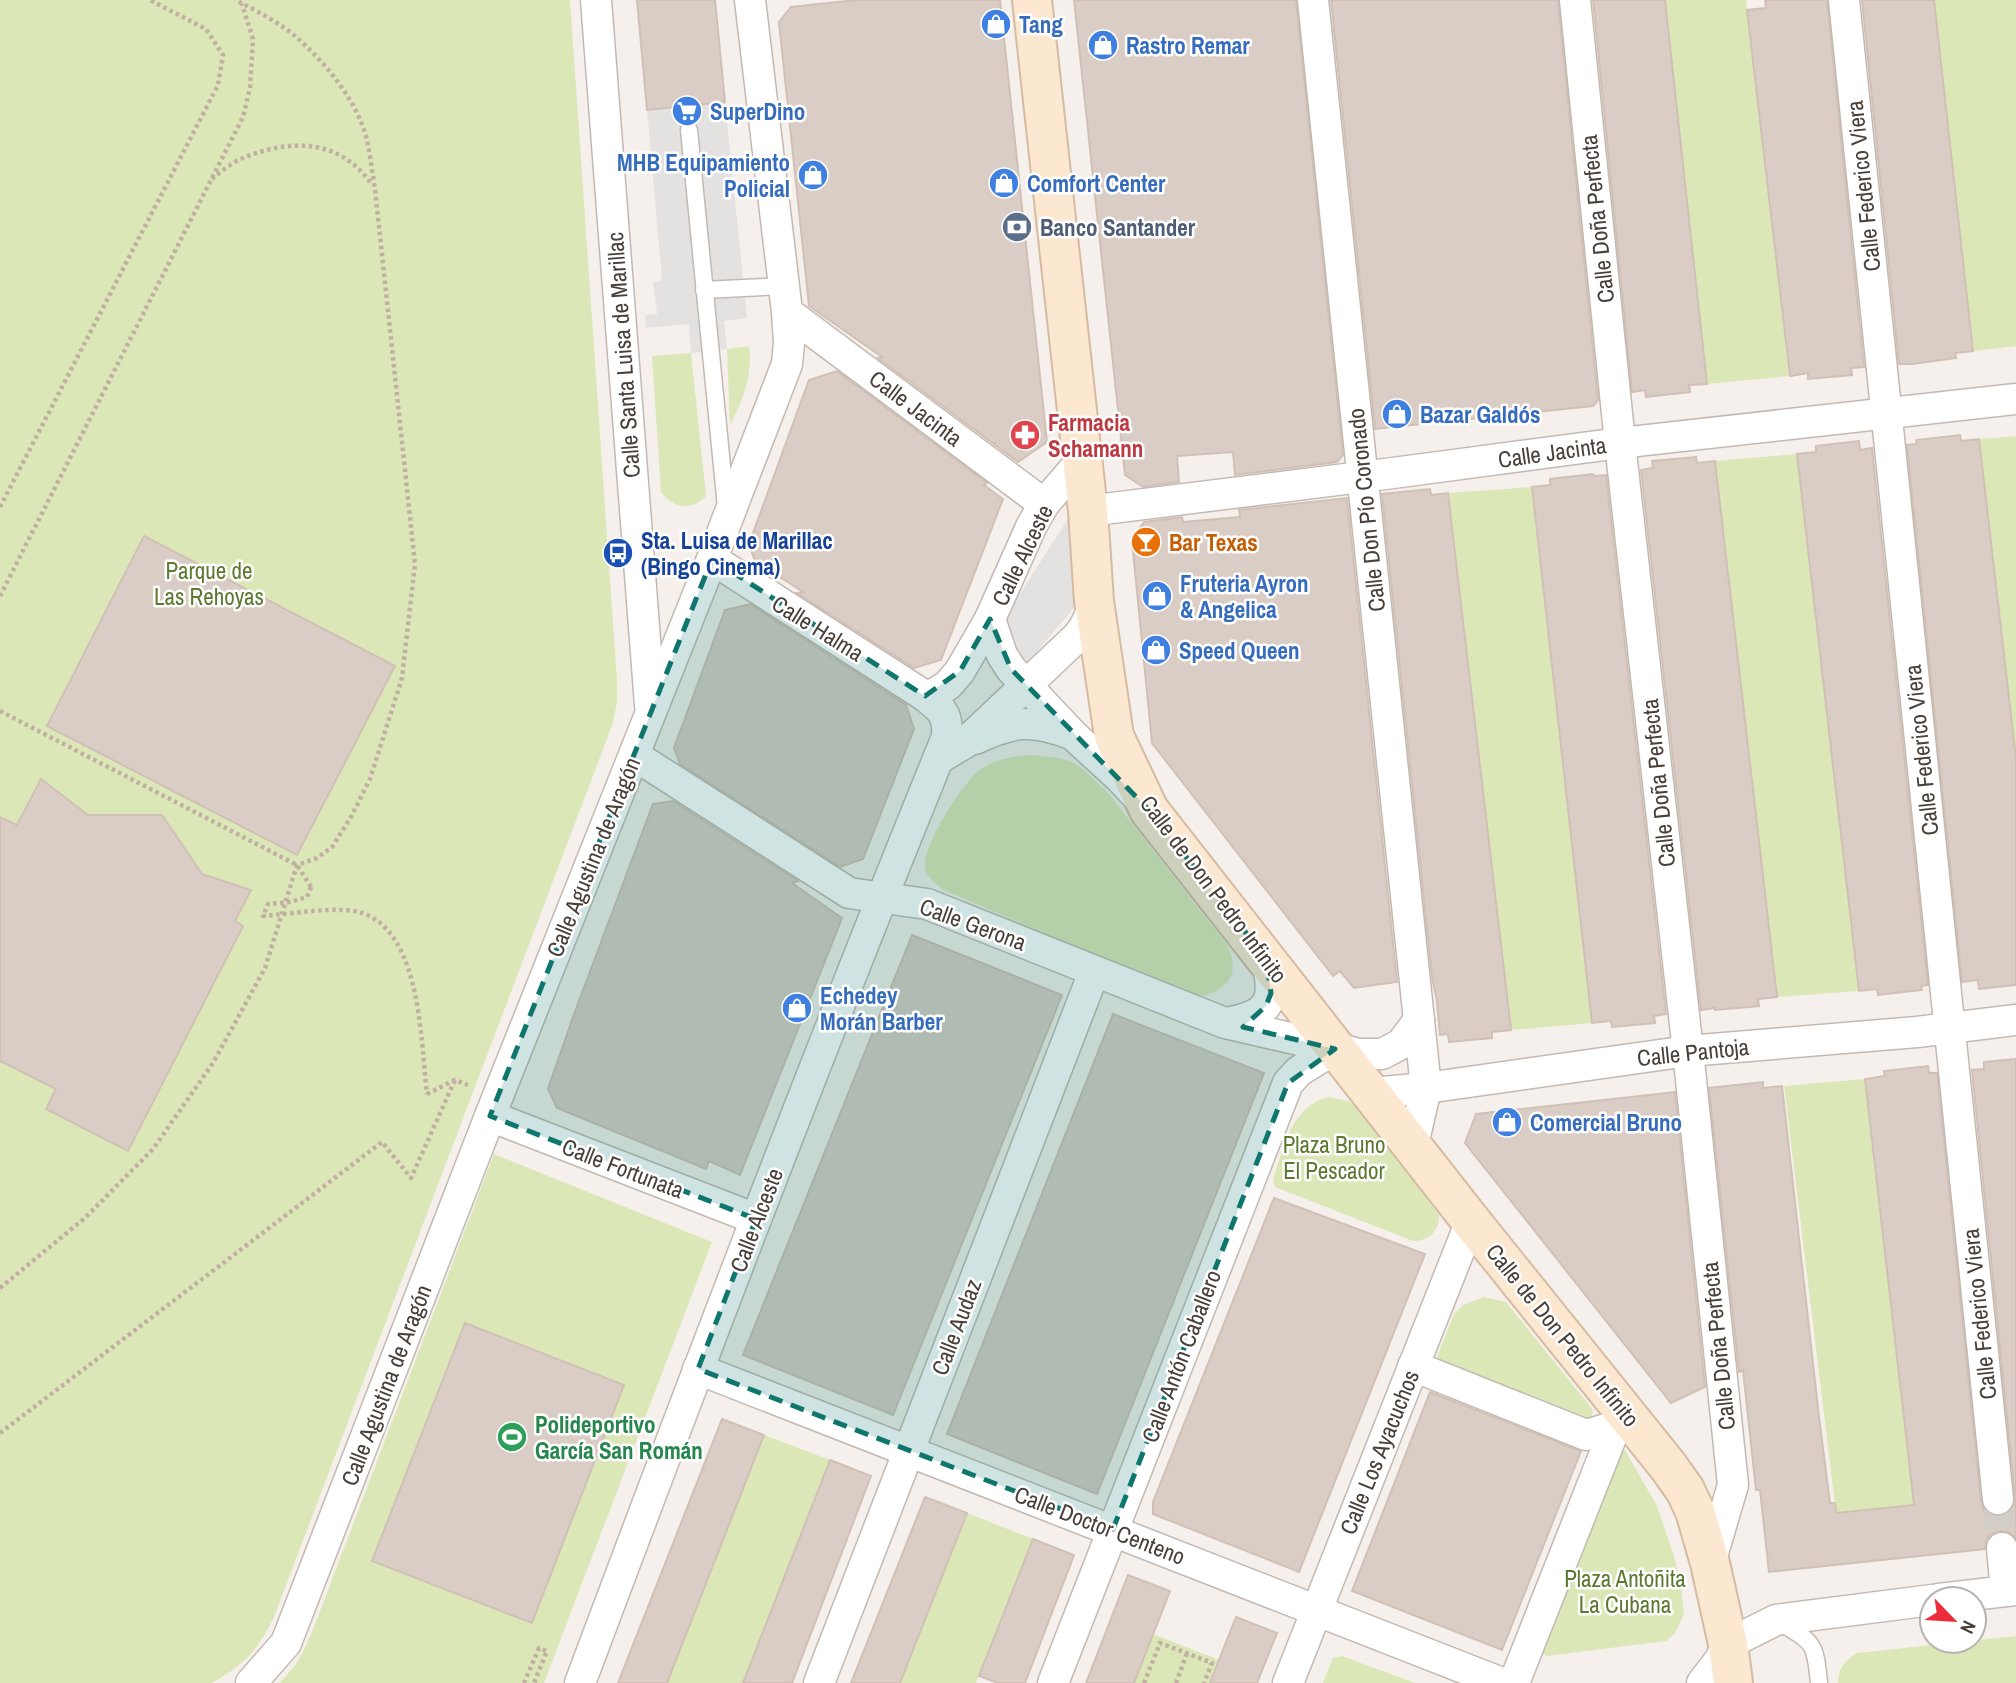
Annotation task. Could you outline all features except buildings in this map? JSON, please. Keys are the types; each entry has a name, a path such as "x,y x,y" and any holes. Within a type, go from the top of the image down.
{"street":[{"name":"Calle Santa Luisa de Marillac","path":"596,0 651,711"},
{"name":"Calle Agustina de Aragón","path":"251,1683 286,1643 490,1116 787,364 789,343 785,299 750,0"},
{"name":"Calle de Don Pedro Infinito","path":"1032,0 1088,511 1094,601 1114,736 1149,810 1413,1145 1619,1418 1668,1466 1685,1490 1695,1511 1710,1563 1728,1644 1733,1683"},
{"name":"Calle Don Pío Coronado","path":"1313,0 1426,1088 1413,1145"},
{"name":"Calle Doña Perfecta","path":"1575,0 1620,443 1733,1485 1710,1563"},
{"name":"Calle Federico Viera","path":"1844,0 1998,1499"},
{"name":"Calle Jacinta","path":"785,299 1044,504"},
{"name":"Calle Jacinta","path":"1088,511 1620,443 2016,399"},
{"name":"Calle Alceste","path":"925,696 948,685 960,671 990,619 1044,504 1082,460"},
{"name":"Calle Halma","path":"712,559 925,696"},
{"name":"Calle Alceste","path":"965,743 1084,629 1091,616 1094,601"},
{"name":"Calle Alceste","path":"990,619 1002,655 1024,686 1120,778 1149,810"},
{"name":"Calle Alceste","path":"580,1683 756,1219 947,737 948,723 944,711 925,696"},
{"name":"Calle Alceste","path":"938,759 1000,727 1028,723 1047,725 1072,734"},
{"name":"Calle Gerona","path":"634,755 849,892 927,904 1225,1023 1335,1049"},
{"path":"1225,1023 1256,1015 1266,1006 1272,993 1266,958"},
{"name":"Calle Audaz","path":"818,1683 1094,972"},
{"path":"1335,1049 1360,1054 1382,1054 1401,1044 1419,1020"},
{"name":"Calle Pantoja","path":"1372,1093 1426,1088 1688,1051 2016,1020"},
{"name":"Calle Antón Caballero","path":"1053,1683 1288,1083 1299,1071 1335,1049"},
{"name":"Calle Fortunata","path":"490,1116 756,1219"},
{"name":"Calle Los Ayacuchos","path":"1289,1683 1471,1221"},
{"path":"1413,1366 1586,1435 1619,1418"},
{"name":"Calle Doctor Centeno","path":"698,1369 1502,1683"},
{"path":"1514,1683 1619,1418"},
{"path":"1988,1593 2011,1590 2002,1548"},
{"path":"1702,1683 1728,1644 1776,1619 1918,1602"},
{"name":"Calle de Don Pedro Infinito","path":"1728,1644 1748,1683"}],"lane":[{"path":"689,130 727,520"},
{"path":"704,290 785,299"},
{"path":"1776,1619 1811,1642 1819,1683"}],"path":[{"path":"0,508 218,85 223,55 206,29 150,0"},
{"path":"235,0 294,36 337,82 355,109 366,135 375,189 415,564 402,678 370,779 332,847 317,858 297,865"},
{"path":"0,596 243,117 250,88 253,39 242,3"},
{"path":"211,180 240,158 279,146 304,145 347,158 362,171 375,189"},
{"path":"0,711 297,865 311,887 307,897 268,904 263,916 344,910 359,912 382,923 400,946 406,961 418,1013 427,1094"},
{"path":"0,1289 86,1217 153,1149 198,1085 265,968 297,865"},
{"path":"0,1433 382,1142 411,1178 455,1080"},
{"path":"1144,1683 1160,1643 1212,1663 1204,1683"},
{"path":"524,1683 539,1648 547,1651 534,1683"},
{"path":"1176,1683 1187,1653"}],"highlighted area":[{"path":"712,559 925,696 960,671 990,619 1011,669 1149,810 1266,958 1271,993 1266,1006 1243,1027 1335,1049 1288,1083 1113,1529 698,1369 756,1219 490,1116"}],"green space":[{"name":"Parque de Las Rehoyas","path":"0,0 570,0 617,681 613,723 274,1617 262,1640 249,1656 212,1683 0,1683"},
{"path":"1664,0 1746,0 1789,376 1707,384"},
{"path":"1934,0 2016,0 2016,346 1973,351"},
{"path":"749,346 750,367 746,387 730,425 727,349"},
{"path":"691,353 706,496 695,504 683,506 671,502 661,492 652,356"},
{"path":"2016,436 2016,761 1979,439"},
{"path":"1797,454 1859,991 1777,997 1715,461"},
{"path":"1532,487 1592,1023 1511,1030 1449,493"},
{"path":"1032,755 1072,762 1109,794 1227,945 1233,966 1228,982 1214,992 1194,998 944,890 934,882 925,870 926,856 946,814 973,776 993,763"},
{"path":"1865,1079 1917,1505 1836,1513 1784,1086"},
{"name":"Plaza Bruno El Pescador","path":"1328,1097 1348,1101 1359,1109 1439,1215 1435,1230 1428,1237 1413,1241 1275,1187 1273,1179 1285,1142 1297,1119 1315,1102"},
{"name":"Polideportivo García San Román","path":"494,1154 712,1242 544,1683 279,1683 290,1672 312,1632"},
{"path":"1484,1297 1506,1302 1593,1410 1589,1425 1434,1364 1454,1314 1463,1305"},
{"path":"764,1435 830,1460 743,1683 667,1683"},
{"name":"Plaza Antoñita La Cubana","path":"1618,1449 1624,1449 1657,1506 1674,1556 1684,1614 1675,1633 1666,1641 1547,1656 1541,1651"},
{"path":"967,1513 1033,1539 976,1683 900,1683"},
{"path":"1153,1634 1219,1660 1210,1683 1134,1683"},
{"path":"2016,1636 2016,1683 1838,1683 1843,1665 1857,1653 1918,1646 1918,1655 1988,1655 1988,1639"},
{"path":"1342,1656 1415,1683 1323,1683 1333,1658"}],"shaded area":[{"path":"725,102 747,318 724,321 727,349 691,353 689,324 646,328 645,315 657,314 653,282 662,280 647,110"},
{"path":"1068,519 1078,603 1025,666 1001,623"}],"tunnel":[{"path":"1998,1499 2002,1548"}],"place":[{"name":"Tang","path":"996,24"},
{"name":"Rastro Remar","path":"1103,45"},
{"name":"SuperDino","path":"687,111"},
{"name":"MHB Equipamiento Policial","path":"813,175"},
{"name":"Comfort Center","path":"1004,183"},
{"name":"Banco Santander","path":"1017,227"},
{"name":"Bazar Galdós","path":"1397,414"},
{"name":"Farmacia Schamann","path":"1025,435"},
{"name":"Bar Texas","path":"1146,542"},
{"name":"Sta. Luisa de Marillac (Bingo Cinema)","path":"618,553"},
{"name":"Fruteria Ayron & Angelica","path":"1157,596"},
{"name":"Speed Queen","path":"1156,650"},
{"name":"Echedey Morán Barber","path":"797,1008"},
{"name":"Comercial Bruno","path":"1507,1122"},
{"name":"Polideportivo García San Román","path":"512,1437"}]}
